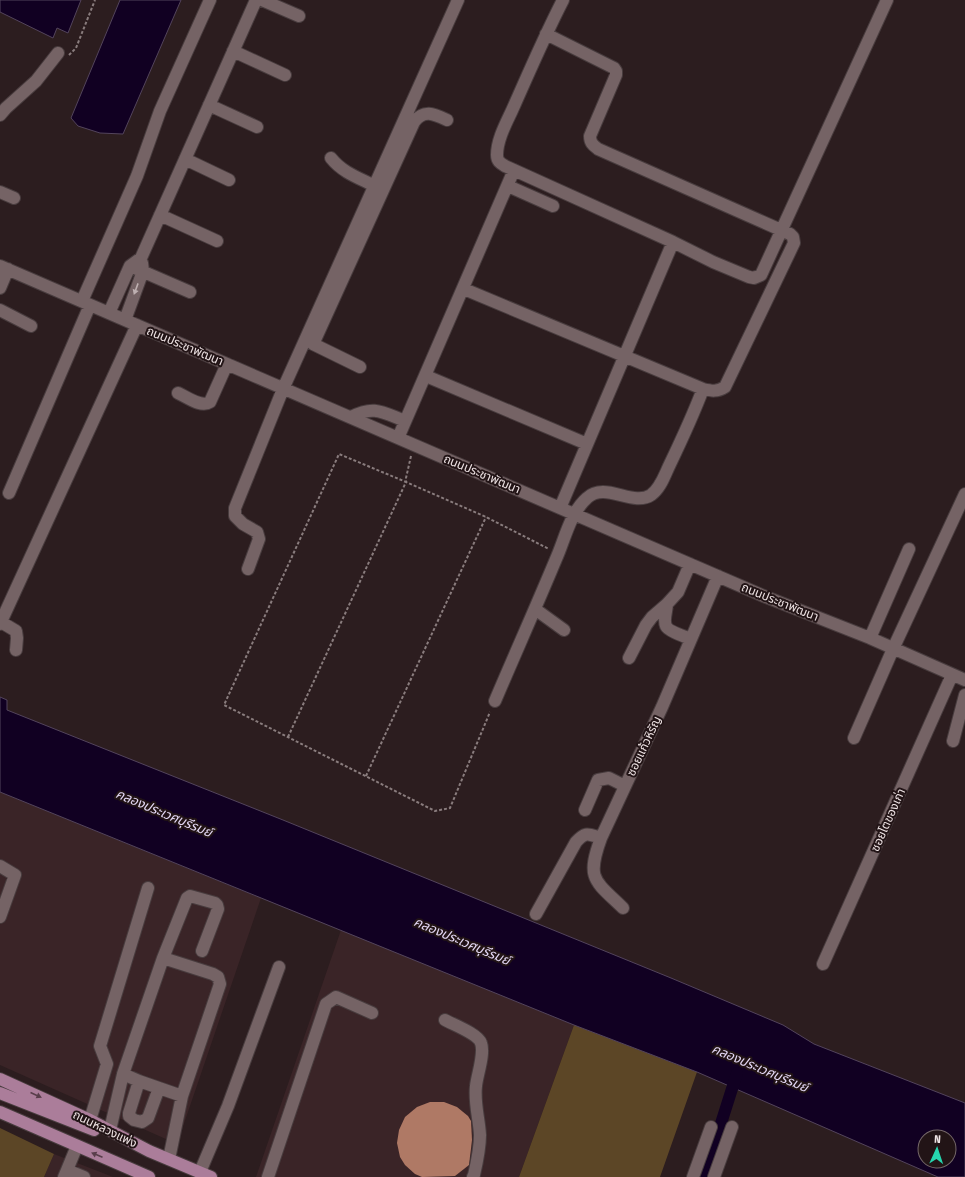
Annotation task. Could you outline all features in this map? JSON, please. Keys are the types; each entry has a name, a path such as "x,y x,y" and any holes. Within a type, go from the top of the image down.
{"main road":[{"name":"ถนนหลวงแพ่ง","path":"0,1079 90,1120 149,1150 206,1175"},
{"path":"0,1093 149,1150"},
{"name":"ถนนหลวงแพ่ง","path":"0,1112 77,1146 131,1173 149,1177"}],"street":[{"path":"10,493 137,176 160,111 210,0"},
{"path":"109,313 130,266 141,258 256,0"},
{"path":"262,0 299,16"},
{"path":"248,569 259,539 257,532 243,524 235,516 235,508 375,186 458,0"},
{"path":"563,0 546,34 505,127 497,148 499,162 714,262 754,278 761,275 887,0"},
{"path":"464,289 712,392 718,391 725,387 794,243 793,237 782,230 593,145 590,140 590,136 616,75 616,71 614,68 546,34"},
{"path":"233,51 285,75"},
{"path":"0,115 62,56"},
{"path":"209,105 257,127"},
{"path":"287,390 313,344 414,122 423,114 429,113 446,120"},
{"path":"332,158 336,165 347,173 375,186"},
{"path":"185,159 229,180"},
{"path":"398,438 464,289 514,170"},
{"path":"508,186 552,206"},
{"path":"0,192 14,198"},
{"path":"160,215 217,241"},
{"path":"560,508 673,242"},
{"path":"125,320 143,271 141,258"},
{"path":"130,266 190,292"},
{"path":"0,288 4,268"},
{"name":"ถนนประชาพัฒนา","path":"4,268 766,597 870,638 965,680"},
{"path":"0,310 31,326"},
{"path":"16,650 16,631 1,623 137,325"},
{"path":"313,344 360,367"},
{"path":"178,393 202,404 210,402 227,364"},
{"path":"426,376 587,444"},
{"path":"495,701 559,554 574,514 587,497 594,493 609,492 639,498 651,495 660,485 688,427 703,389"},
{"path":"351,417 368,410 378,410 405,421"},
{"path":"854,738 893,649 965,494"},
{"path":"870,638 909,548"},
{"path":"629,658 646,625 652,617 668,604 678,592 690,564"},
{"name":"ซอยแก้วหิรัญ","path":"623,908 601,887 597,881 593,872 594,858 601,838 662,707 718,576"},
{"path":"668,604 665,621 666,626 669,630 691,639"},
{"path":"535,609 564,630"},
{"name":"ซอยโตของเก่า","path":"823,964 952,675"},
{"path":"953,741 965,694"},
{"path":"585,810 598,780 609,778 625,786"},
{"path":"536,914 576,842 583,835 588,834 601,838"},
{"path":"0,866 15,875 0,917"},
{"path":"90,1120 107,1064 100,1046 148,888"},
{"path":"110,1130 123,1074 163,958 187,898 190,896 215,903 218,909 202,951"},
{"path":"163,958 213,974 218,977 220,984 182,1096 169,1159"},
{"path":"206,1175 228,1106 279,967"},
{"path":"268,1177 326,1004 336,997 372,1013"},
{"path":"445,1020 476,1037 481,1043 482,1052 475,1100 480,1135 478,1156 473,1177"},
{"path":"123,1074 182,1096"},
{"path":"139,1081 129,1113 129,1116 134,1120 142,1122 148,1118 159,1088"},
{"path":"693,1177 711,1127"},
{"path":"714,1177 732,1127"},
{"path":"77,1146 66,1174 84,1177"}],"path":[{"path":"62,56 76,48 96,0"},
{"path":"288,737 406,482 414,445"},
{"path":"495,701 450,808 435,811 224,705 339,454 486,517 559,554"},
{"path":"366,776 486,517"}],"shaded area":[{"path":"0,792 261,898 177,1144 0,1065"},
{"path":"341,930 574,1025 519,1177 256,1177"},
{"path":"574,1025 697,1072 660,1177 519,1177"},
{"path":"0,1128 54,1154 44,1177 0,1177"},
{"path":"54,1154 113,1177 44,1177"}],"water":[{"path":"0,0 81,0 68,33 57,28 53,38 0,12"},
{"path":"120,0 181,0 123,134 100,133 78,126 71,118"},
{"name":"คลองประเวศบุรีรมย์","path":"0,697 7,700 7,710 283,820 671,978 783,1025 814,1044 965,1103 965,1177 938,1177 920,1169 957,1169 957,1129 917,1129 917,1168 697,1072 574,1025 0,792"}],"building":[{"path":"430,1102 444,1102 457,1107 468,1116 471,1121 472,1140 469,1165 455,1176 422,1177 415,1174 405,1165 400,1157 397,1143 399,1130 405,1117 417,1107"}],"waterway":[{"name":"คลองประเวศบุรีรมย์","path":"704,1177 737,1073"}]}
